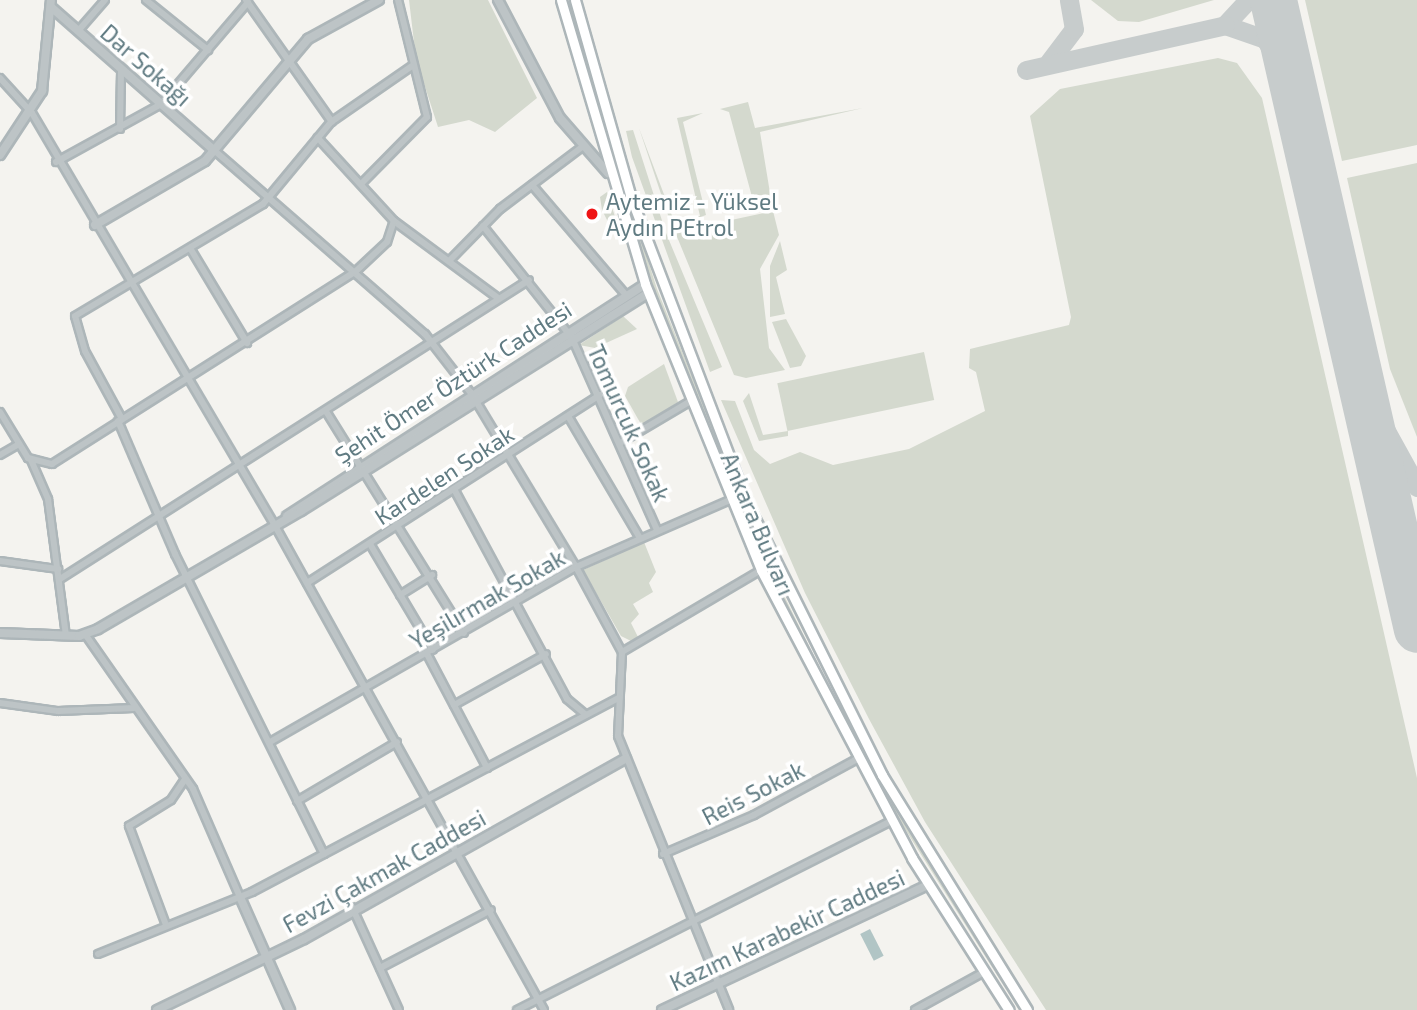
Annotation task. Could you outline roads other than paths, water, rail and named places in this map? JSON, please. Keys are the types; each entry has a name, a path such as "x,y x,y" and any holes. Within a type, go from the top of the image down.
{"main road":[{"name":"Ankara Bulvarı","path":"561,0 608,173 647,288 689,402 761,570 891,821 928,885 1009,1010"},
{"name":"Ankara Bulvarı","path":"575,0 612,139 670,309 763,538 881,775 1027,1010"}],"street":[{"path":"78,31 105,0"},
{"path":"146,0 208,50"},
{"path":"95,225 215,151 288,60 321,28 379,0"},
{"path":"361,184 426,120 398,0"},
{"path":"498,0 582,147 608,173"},
{"path":"56,162 162,104 247,1 332,122"},
{"path":"0,155 32,113 44,84 51,4"},
{"name":"Dar Sokağı","path":"51,4 215,151"},
{"path":"324,854 188,578 120,420 73,322 129,282 190,248 269,198 332,122 412,66"},
{"path":"120,129 121,69"},
{"path":"0,78 32,113 56,162 274,524 429,798 544,1010"},
{"path":"318,138 394,221 451,260 498,298"},
{"path":"451,260 483,226 582,147"},
{"path":"215,151 355,272 432,343 472,397 576,568 622,652 618,736 663,854 729,1010"},
{"path":"532,185 625,294"},
{"path":"31,460 59,461 355,272 387,242 394,221"},
{"name":"Tomurcuk Sokak","path":"483,226 570,334 600,395 657,530"},
{"path":"190,248 247,343"},
{"path":"60,579 327,414 498,298 529,280"},
{"name":"Şehit Ömer Öztürk Caddesi","path":"570,334 625,294 647,288"},
{"name":"Şehit Ömer Öztürk Caddesi","path":"0,633 66,636 85,634 188,578 570,334 647,288"},
{"name":"Kardelen Sokak","path":"307,583 600,395"},
{"path":"620,443 689,402"},
{"path":"0,412 31,460 48,499 66,636"},
{"path":"327,414 432,575 464,633"},
{"path":"568,416 640,538"},
{"path":"0,455 19,444"},
{"path":"454,489 546,654 567,699 585,714"},
{"name":"Yeşilırmak Sokak","path":"270,742 576,568 730,500"},
{"path":"369,544 430,652 486,768"},
{"path":"0,561 58,569"},
{"path":"622,652 761,570"},
{"path":"400,595 432,575"},
{"path":"85,634 185,779 290,1010"},
{"path":"454,705 546,654"},
{"path":"98,954 240,897 620,697"},
{"path":"0,704 58,711 134,708"},
{"path":"297,801 397,742"},
{"name":"Fevzi Çakmak Caddesi","path":"157,1010 266,957 352,907 459,853 626,758"},
{"name":"Reis Sokak","path":"663,854 754,816 857,759"},
{"path":"166,925 129,826 171,800 185,779"},
{"path":"517,1010 891,821"},
{"name":"Kazım Karabekir Caddesi","path":"662,1010 717,980 928,885"},
{"path":"352,907 399,1010"},
{"path":"380,968 491,910"},
{"path":"915,1010 984,972"}],"place":[{"name":"Aytemiz - Yüksel Aydın PEtrol","path":"592,214"}]}
